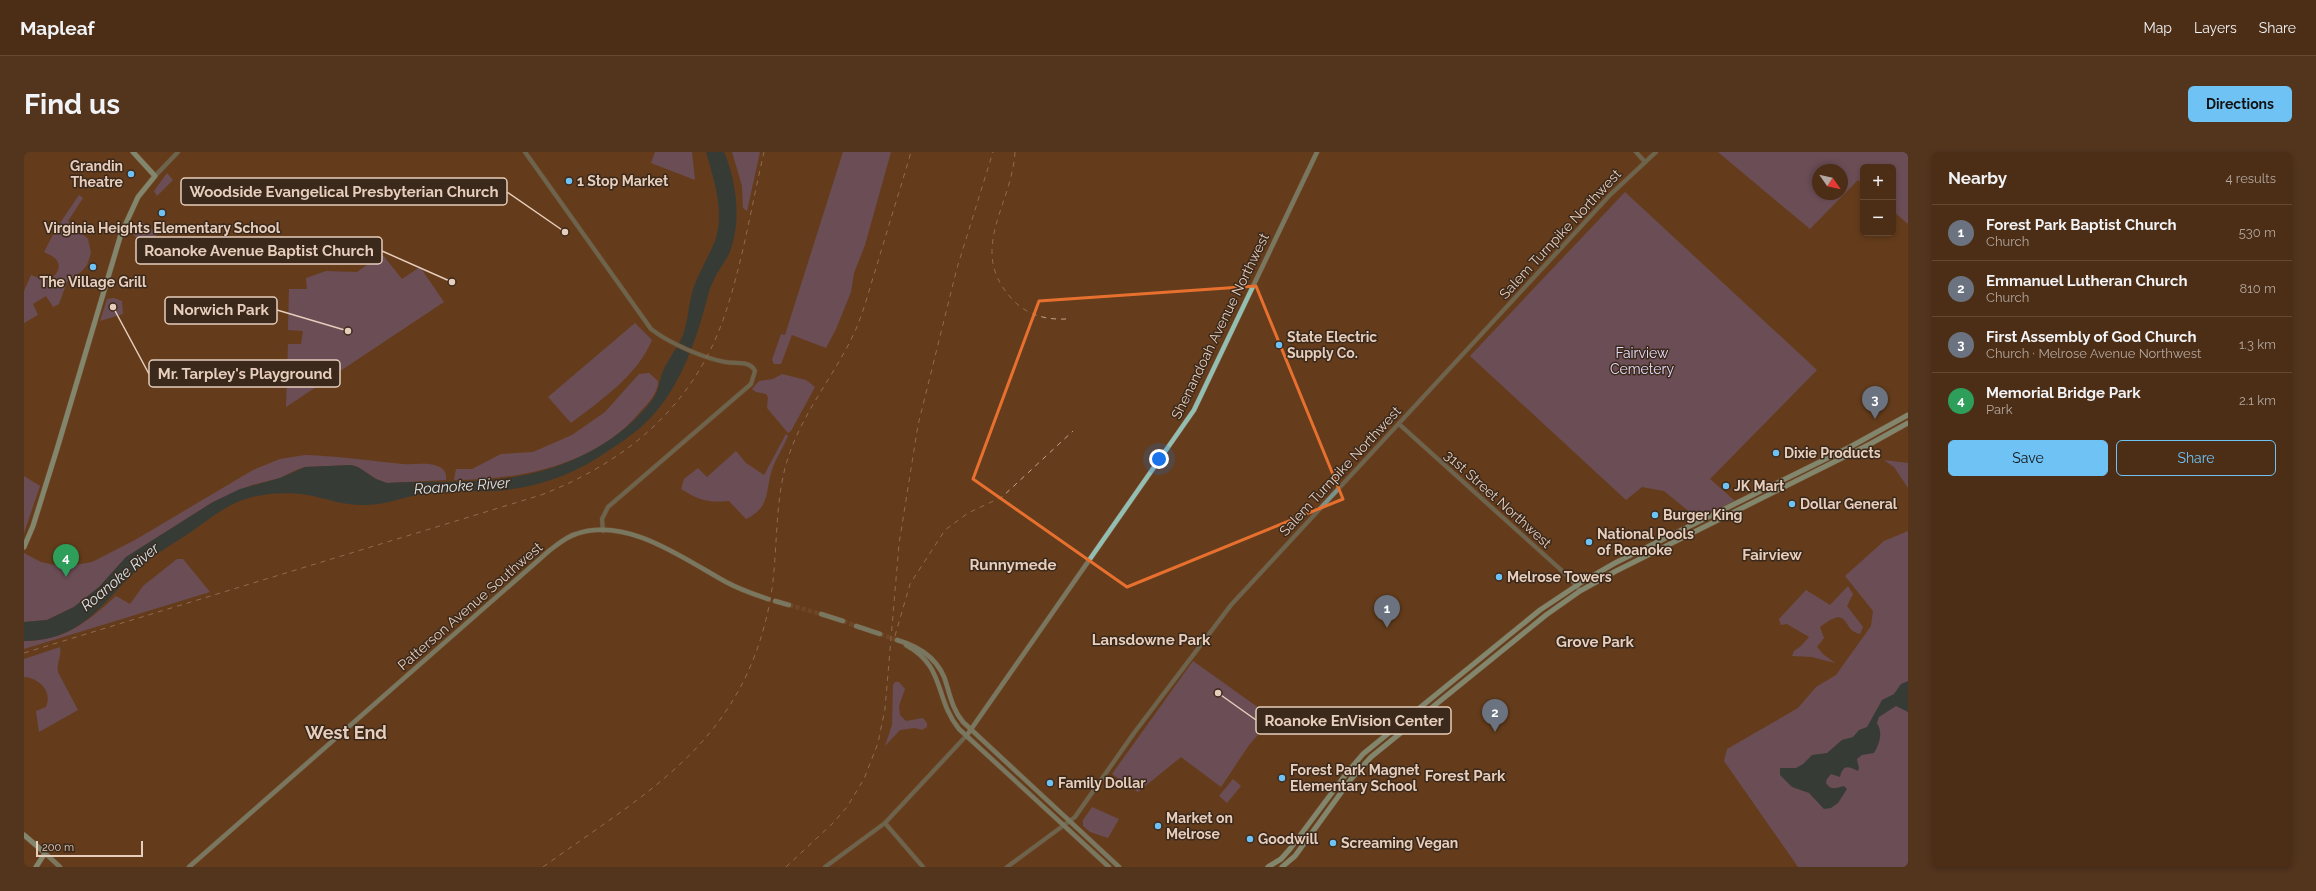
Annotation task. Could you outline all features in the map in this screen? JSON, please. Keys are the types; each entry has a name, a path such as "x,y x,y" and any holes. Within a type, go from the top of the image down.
{"main road":[{"path":"25,544 121,234 138,197 155,176 133,152"},
{"name":"Shenandoah Avenue Northwest","path":"966,735 971,730 1194,410 1317,152"},
{"path":"1268,867 1290,849 1346,774 1363,754 1540,610 1576,586 1615,563 1850,447 1908,415"},
{"path":"1282,867 1295,856 1351,778 1371,757 1546,615 1580,591 1616,571 1863,448 1908,423"},
{"name":"Patterson Avenue Southwest","path":"189,867 550,550 577,533 603,531 625,533 654,542 740,589 768,599"},
{"path":"774,600 788,605"},
{"path":"821,614 843,621"},
{"path":"856,626 880,634"},
{"path":"1109,867 966,735 949,715 937,678 929,663 914,649 897,640 921,649 939,668 945,678 956,712 971,730 1119,867"},
{"path":"24,835 60,867"},
{"path":"36,867 45,853"},
{"path":"1277,861 1279,867"}],"street":[{"path":"155,176 178,152"},
{"path":"525,152 646,324 660,336 672,342 723,362 748,364 755,371 751,384 608,507 602,519 603,531"},
{"path":"1636,152 1645,162"},
{"name":"Salem Turnpike Northwest","path":"1007,867 1070,822 1231,605 1610,195 1656,152"},
{"name":"31st Street Northwest","path":"1398,424 1580,591"},
{"name":"Shenandoah Avenue Northwest","path":"824,867 885,823 966,735"},
{"path":"885,823 923,867"}],"highlighted area":[{"path":"1256,286 1343,499 1127,587 973,479 1039,301"}],"green space":[{"path":"655,152 692,152 695,180 651,163"},
{"path":"732,152 760,152 747,211 743,208 742,186"},
{"path":"843,152 891,152 865,245 854,273 851,292 836,329 826,348 792,335 781,364 774,364 772,360 781,334 785,335"},
{"path":"1718,152 1908,152 1908,224 1896,214 1896,164 1860,164 1860,182 1858,180 1848,190 1848,164 1812,164 1812,200 1838,200 1810,229"},
{"path":"167,173 173,180 157,196 154,191"},
{"name":"Fairview Cemetery","path":"1625,192 1817,370 1710,479 1735,501 1697,518 1664,491 1642,487 1626,500 1470,356"},
{"path":"79,195 83,198 68,221 88,239 91,253 87,265 82,271 67,282 59,304 53,307 46,296 33,304 38,315 24,323 24,291 31,275 45,280 52,278 57,272 59,268 58,262 54,257 44,252 56,229"},
{"path":"139,220 158,234 144,246 132,233"},
{"path":"382,254 402,279 420,267 444,302 286,407 288,344 301,344 303,331 288,330 289,289 307,289 306,278 326,271 357,272"},
{"path":"114,298 122,301 123,314 100,321 107,299"},
{"path":"635,323 652,340 645,353 628,376 606,396 571,423 548,397"},
{"path":"649,373 658,381 658,386 652,398 622,430 602,445 579,457 555,466 530,472 505,477 454,480 456,469 472,469 501,454 533,452 572,435 605,412 639,374"},
{"path":"782,374 806,380 815,387 791,431 788,433 767,408 768,397 766,394 756,392 752,389 759,381 773,379"},
{"path":"786,434 788,436 774,464 764,502 755,514 746,519 729,501 715,502 704,500 681,489 684,479 698,468 707,477 736,451 746,463 764,475"},
{"path":"305,455 342,457 403,464 433,465 443,469 446,475 446,480 387,483 376,479 358,467 351,465 305,467 296,470 280,478 252,485 213,502 126,557 99,587 74,607 47,620 24,622 24,553 41,562 64,567 92,562 135,540 253,470 280,459"},
{"path":"1884,460 1908,463 1908,488 1894,467"},
{"path":"24,476 40,486 24,533"},
{"path":"1908,531 1908,867 1798,867 1724,761 1727,749 1798,708 1816,687 1836,675 1871,626 1873,611 1845,576 1884,541"},
{"path":"177,559 183,559 210,592 24,649 24,641 52,637 64,633 85,622 116,596 130,604 143,586"},
{"path":"1848,586 1853,594 1847,606 1863,627 1860,634 1854,632 1841,618 1830,620 1820,627 1824,638 1817,647 1823,654 1835,663 1812,657 1792,656 1794,651 1809,637 1787,624 1781,625 1779,619 1806,590 1830,605"},
{"path":"60,647 58,672 78,710 39,732 36,711 46,707 48,696 43,686 35,680 24,677 24,659"},
{"path":"1193,661 1273,718 1249,745 1221,787 1181,757 1138,792 1112,774"},
{"path":"895,682 899,682 905,689 899,706 900,715 906,721 923,718 927,723 927,727 922,730 915,728 900,730 885,746 892,725 893,685"},
{"path":"1233,779 1241,786 1227,803 1219,796"},
{"path":"1092,807 1119,819 1108,838 1090,832 1083,826 1083,820"}],"water":[{"name":"Roanoke River","path":"706,152 724,152 732,176 735,189 737,216 733,242 729,254 711,286 696,337 674,386 653,415 640,428 624,440 586,465 563,476 526,487 493,491 425,493 375,505 358,505 308,495 293,494 263,495 240,501 216,514 148,560 100,608 75,628 61,635 44,639 24,641 24,622 47,620 74,607 99,587 126,557 213,502 240,489 280,478 305,467 351,465 358,467 376,479 387,483 466,481 514,477 534,473 572,460 609,440 640,414 655,396 667,362 678,346 682,337 686,326 694,286 715,241 718,230 719,207"},
{"path":"1908,681 1908,712 1896,706 1879,717 1877,723 1880,730 1880,738 1874,753 1862,755 1857,759 1859,768 1858,771 1846,767 1841,773 1840,777 1831,774 1827,779 1826,783 1832,788 1844,786 1847,789 1838,803 1831,808 1824,809 1809,793 1792,787 1780,775 1780,768 1796,768 1803,764 1812,755 1827,753 1842,740 1853,737 1859,730 1867,727 1882,700 1894,694 1901,684"}],"tunnel":[{"path":"789,605 821,614"},
{"path":"843,621 856,626"},
{"path":"880,634 897,640"}],"railway":[{"path":"24,653 541,495 572,482 601,466 628,448 652,428 674,405 693,379 710,351 723,320 736,279 764,152"},
{"path":"543,867 620,813 655,786 686,758 715,727 738,691 757,650 770,601 775,564 778,509 784,473 789,455 803,422 840,360 856,329 911,152"},
{"path":"786,867 834,822 847,807 864,779 878,743 885,709 899,544 918,425 957,268 993,152"},
{"path":"1015,152 1012,172 995,228 992,246 993,264 999,282 1018,305 1037,316 1051,319 1066,319"},
{"path":"895,636 910,584 945,530 968,513 1002,497 1073,431"}],"place":[{"name":"Grandin Theatre","path":"131,174"},
{"name":"1 Stop Market","path":"569,181"},
{"name":"Virginia Heights Elementary School","path":"162,213"},
{"name":"Woodside Evangelical Presbyterian Church","path":"565,232"},
{"name":"The Village Grill","path":"93,267"},
{"name":"Roanoke Avenue Baptist Church","path":"452,282"},
{"name":"Mr. Tarpley's Playground","path":"113,307"},
{"name":"Norwich Park","path":"348,331"},
{"name":"State Electric Supply Co.","path":"1279,345"},
{"name":"First Assembly of God Church","path":"1875,419"},
{"name":"Dixie Products","path":"1776,453"},
{"name":"JK Mart","path":"1726,486"},
{"name":"Dollar General","path":"1792,504"},
{"name":"Burger King","path":"1655,515"},
{"name":"National Pools of Roanoke","path":"1589,542"},
{"name":"Memorial Bridge Park","path":"66,577"},
{"name":"Melrose Towers","path":"1499,577"},
{"name":"Forest Park Baptist Church","path":"1387,628"},
{"name":"Roanoke EnVision Center","path":"1218,693"},
{"name":"Emmanuel Lutheran Church","path":"1495,732"},
{"name":"Forest Park Magnet Elementary School","path":"1282,778"},
{"name":"Family Dollar","path":"1050,783"},
{"name":"Market on Melrose","path":"1158,826"},
{"name":"Goodwill","path":"1250,839"},
{"name":"Screaming Vegan","path":"1333,843"}],"district":[{"name":"Fairview","path":"1772,555"},
{"name":"Runnymede","path":"1013,565"},
{"name":"Lansdowne Park","path":"1151,640"},
{"name":"Grove Park","path":"1595,642"},
{"name":"West End","path":"346,732"},
{"name":"Forest Park","path":"1465,776"}]}
